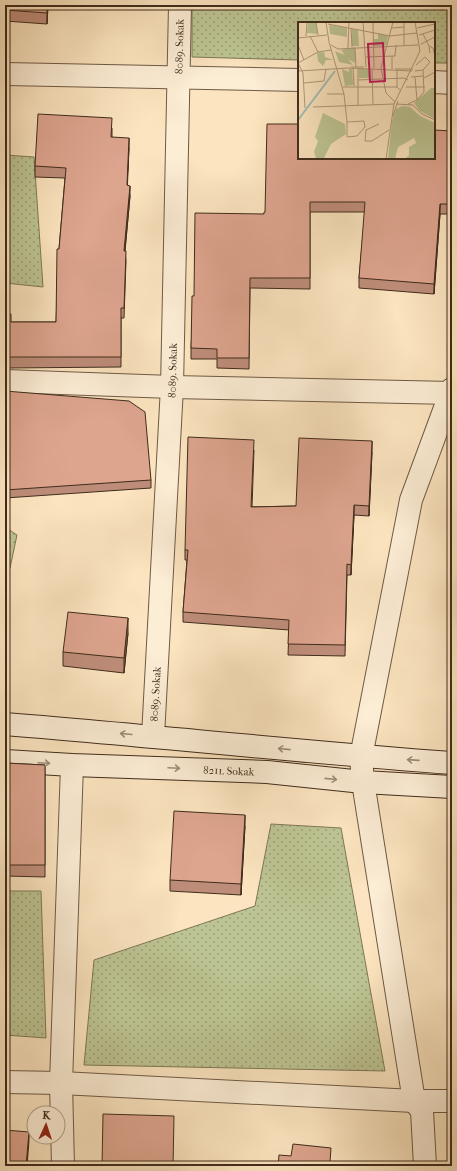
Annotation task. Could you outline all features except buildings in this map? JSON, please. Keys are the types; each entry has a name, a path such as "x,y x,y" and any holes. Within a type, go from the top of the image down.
{"street":[{"name":"8089. Sokak","path":"153,736 172,387 180,5"},
{"path":"5,74 298,80"},
{"path":"435,82 452,83"},
{"path":"5,381 172,387 452,391 411,500 361,757 363,782 414,1101 422,1111 424,1166"},
{"path":"5,724 153,736 361,757 452,763"},
{"name":"8211. Sokak","path":"5,761 267,772 363,782 452,787"},
{"path":"62,1166 61,1083 72,765"},
{"path":"5,1082 61,1083 414,1101 452,1101"}],"green space":[{"path":"192,5 452,5 452,63 435,63 435,22 298,22 298,60 192,57"},
{"path":"5,155 34,157 43,287 5,283"},
{"path":"5,527 17,535 10,568 5,567"},
{"path":"271,824 341,828 385,1071 84,1065 94,960 255,906"},
{"path":"5,891 41,891 46,1038 5,1035"}]}
